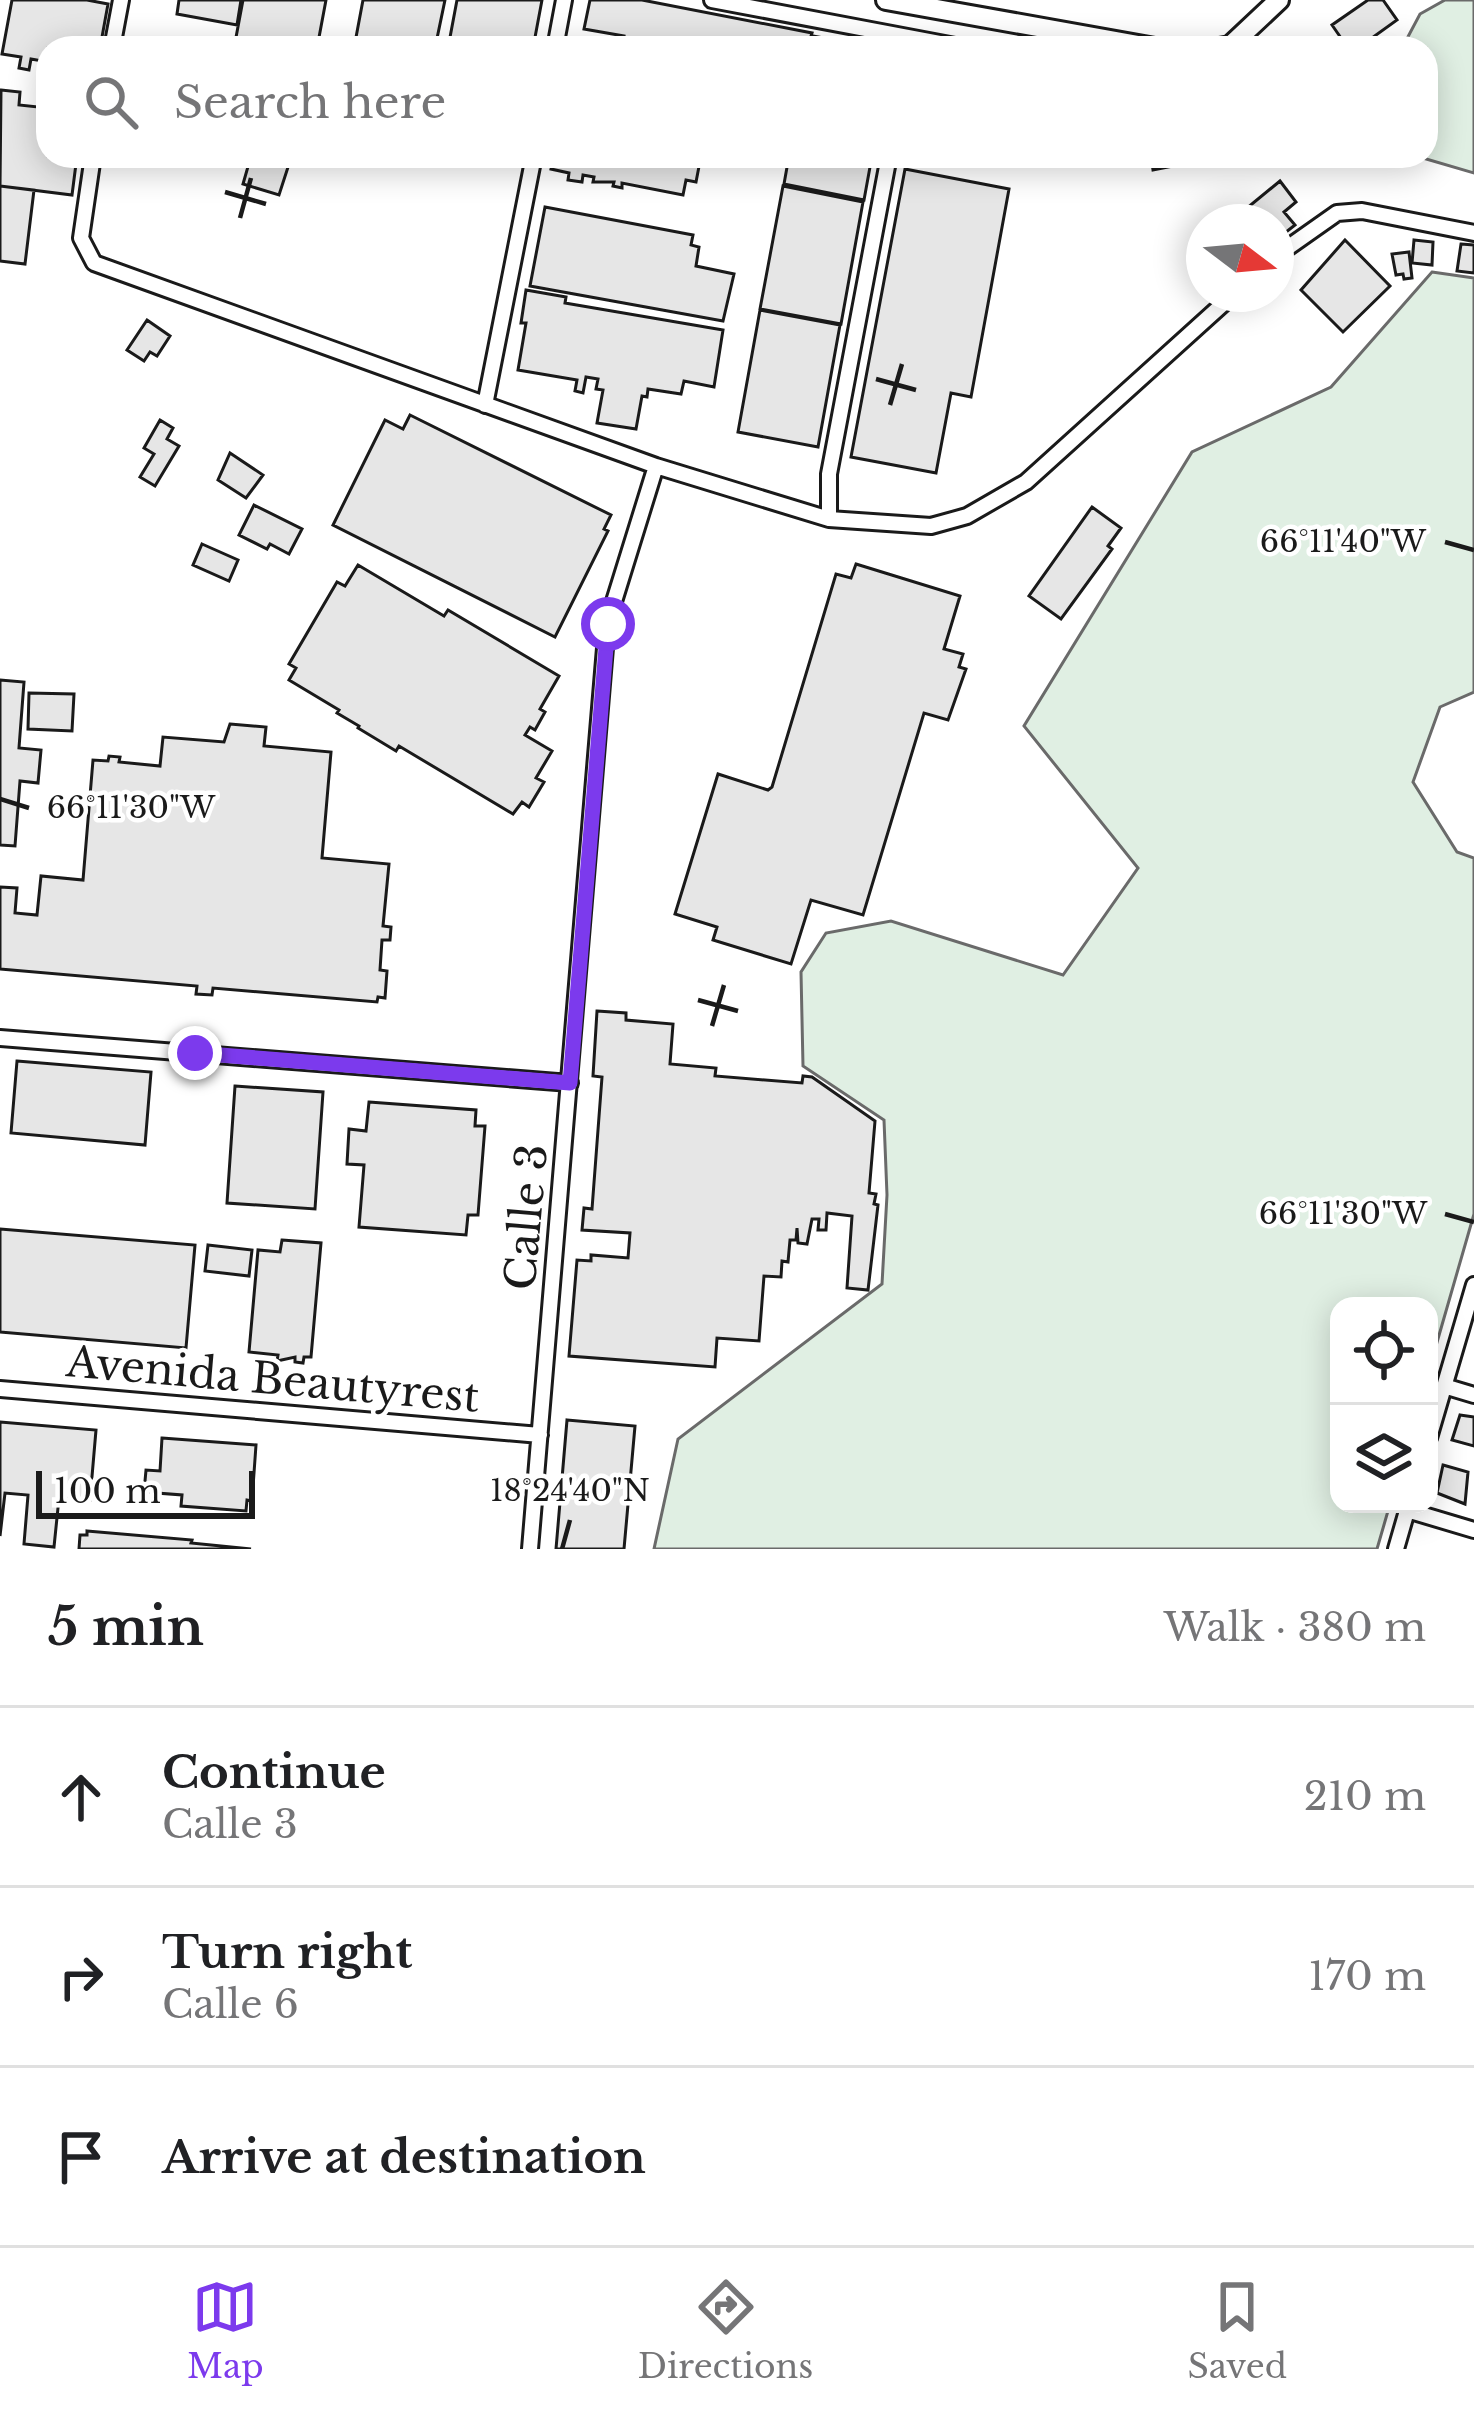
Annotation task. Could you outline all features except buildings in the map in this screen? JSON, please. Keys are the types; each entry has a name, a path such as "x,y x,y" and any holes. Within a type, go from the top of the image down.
{"street":[{"path":"114,36 121,0"},
{"path":"557,36 564,0"},
{"path":"712,0 878,36"},
{"path":"886,0 1088,36"},
{"path":"1241,36 1279,0"},
{"path":"90,168 81,238 94,263 656,466 829,519 931,526 968,516 1026,482 1214,312"},
{"path":"485,405 532,168"},
{"path":"829,519 829,474 887,168"},
{"path":"1294,243 1336,213 1362,211 1474,233"},
{"name":"Calle 3","path":"530,1549 608,624 656,466"},
{"path":"0,1038 570,1083"},
{"path":"1438,1407 1474,1285"},
{"path":"1444,1386 1474,1395"},
{"name":"Avenida Beautyrest","path":"0,1389 540,1435"},
{"path":"1396,1549 1406,1513"},
{"path":"1425,1513 1474,1530"}],"green space":[{"path":"1445,0 1474,0 1474,173 1438,162 1438,36 1408,36 1420,14"},
{"path":"1432,272 1474,278 1474,692 1440,707 1413,782 1457,852 1474,858 1474,1214 1438,1339 1438,1297 1330,1297 1330,1513 1387,1513 1377,1549 654,1549 678,1439 882,1284 887,1195 884,1120 803,1066 801,972 826,933 891,921 1063,975 1138,868 1024,726 1192,452 1331,387"}],"route":[{"path":"195,1053 570,1083 608,624"}]}
